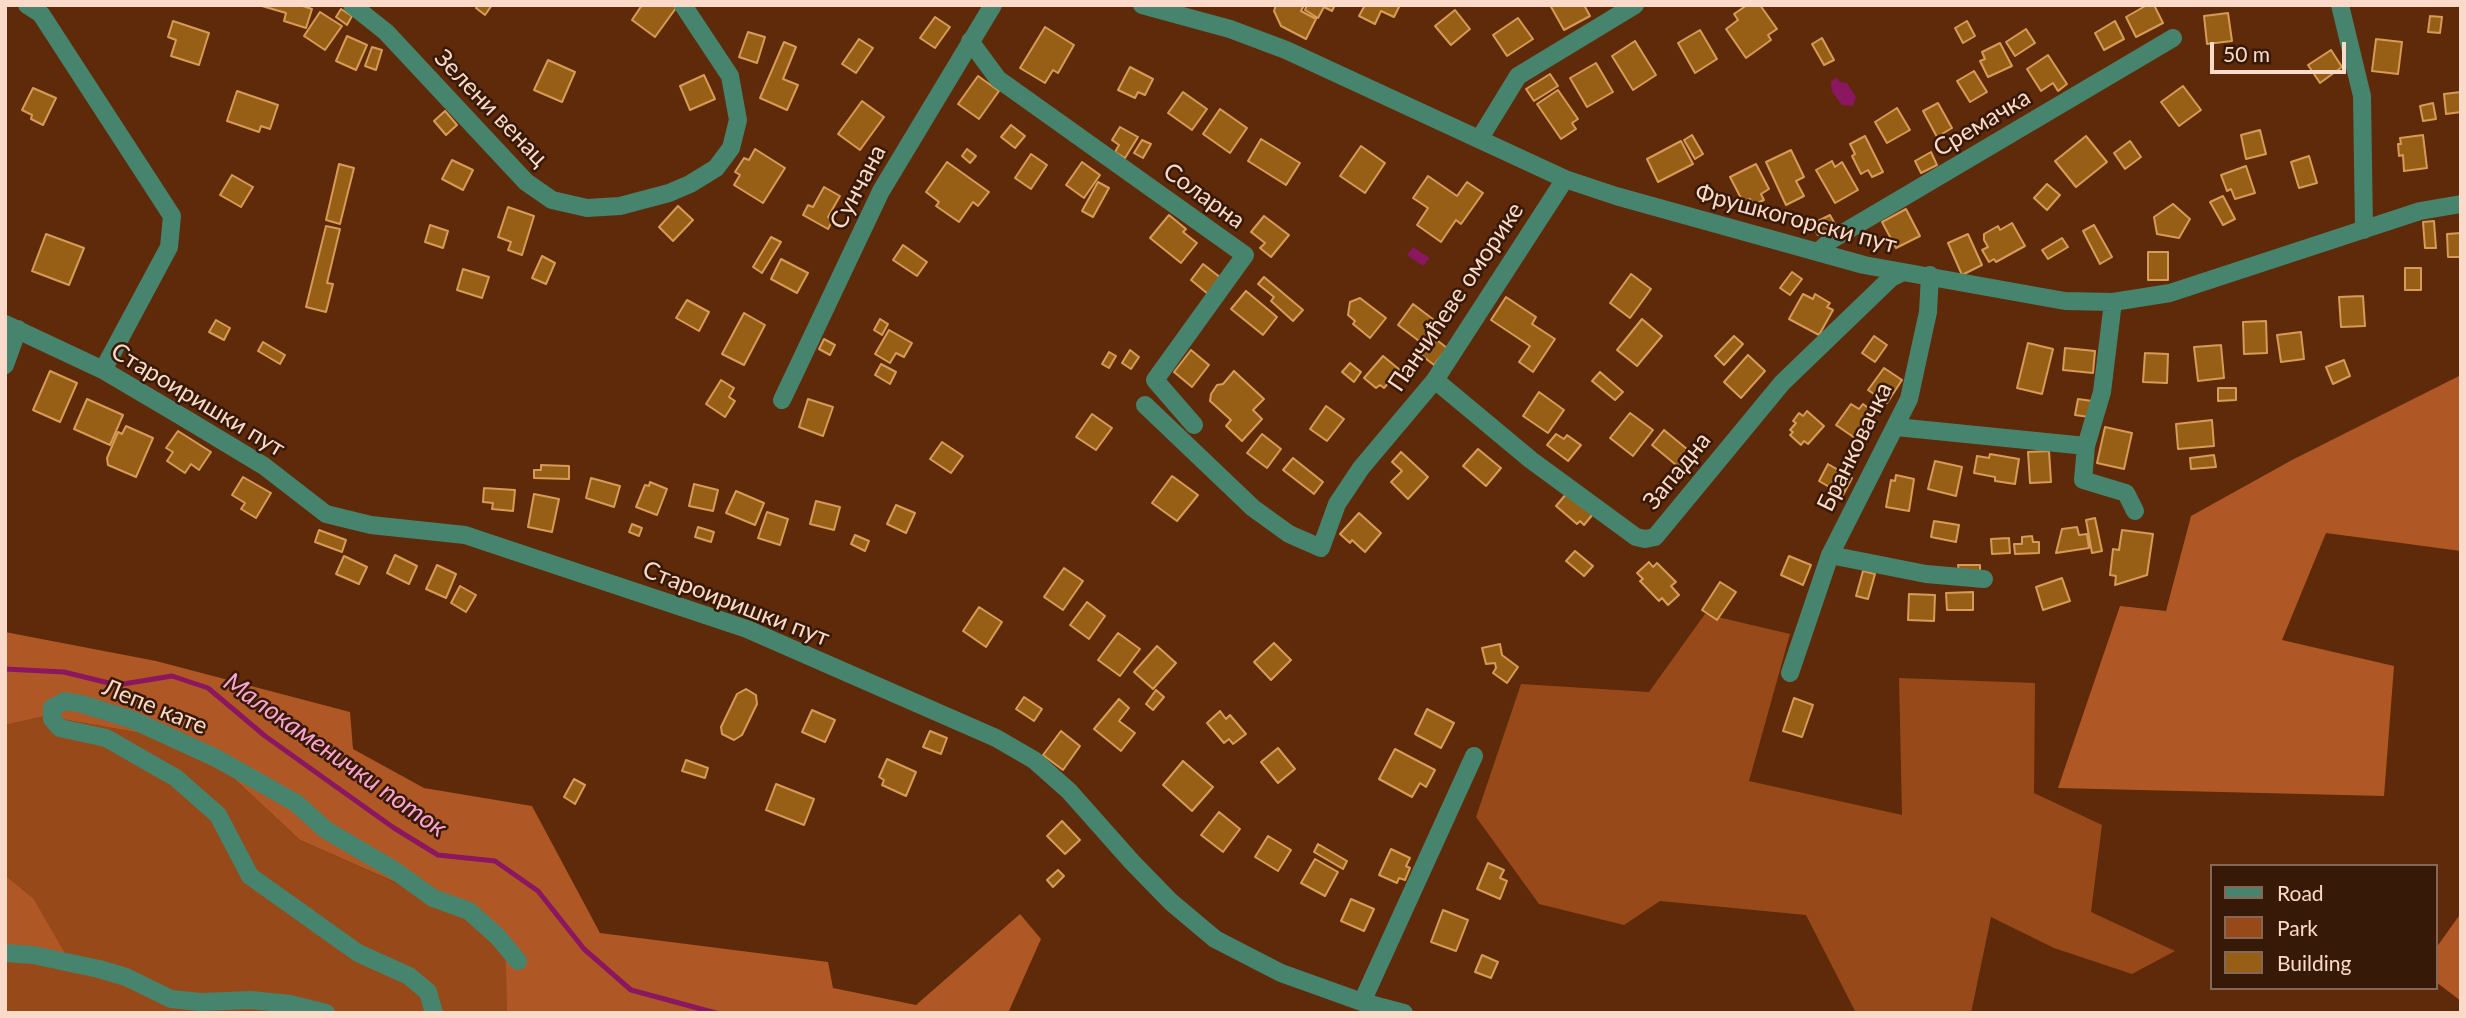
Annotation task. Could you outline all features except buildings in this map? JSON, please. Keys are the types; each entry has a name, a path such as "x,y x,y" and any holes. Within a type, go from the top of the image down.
{"street":[{"path":"27,5 41,14 172,216 169,247 103,370"},
{"name":"Зелени венац","path":"352,5 386,32 526,182 552,200 587,208 620,206 669,193 716,168 731,148 738,120 730,76 683,5"},
{"name":"Сунчана","path":"782,400 881,191 993,5"},
{"name":"Фрушкогорски пут","path":"1142,5 1230,29 1286,50 1565,179 1616,196 1864,265 2065,301 2113,302 2171,293 2420,211 2461,204"},
{"path":"1480,138 1518,76 1636,5"},
{"path":"2340,5 2362,96 2364,230"},
{"name":"Сремачка","path":"1818,252 1831,240 2172,38"},
{"name":"Соларна","path":"970,41 998,79 1245,256 1155,380 1195,425"},
{"name":"Панчићеве оморике","path":"1145,405 1253,508 1289,534 1321,548 1338,504 1362,468 1435,380 1565,179"},
{"name":"Западна","path":"1435,380 1531,460 1636,537 1655,537 1782,383 1891,278 1903,272"},
{"name":"Бранковачка","path":"1790,673 1830,555 1909,399 1928,312 1930,275"},
{"path":"2113,302 2102,392 2086,446 2083,480 2126,493 2135,511"},
{"path":"5,365 12,326"},
{"name":"Староиришки пут","path":"12,326 103,370 264,466 326,514 371,525 465,535 735,624 996,738 1034,760 1069,791 1139,870 1171,902 1215,939 1281,973 1362,1002 1404,1013"},
{"path":"1896,427 2086,446"},
{"path":"1830,555 1926,574 1984,579"},
{"name":"Лепе кате","path":"435,1013 428,992 409,976 358,953 250,876 218,815 176,778 106,738 61,728 52,719 52,708 65,701 82,704 133,720 216,758 296,803 326,830 394,870 433,898 469,911 498,937 518,961"},
{"path":"1362,1002 1474,756"},
{"path":"5,953 33,955 99,969 126,977 171,999 201,1002 251,1000 290,1004 326,1013"}],"green space":[{"path":"1705,614 1790,634 1749,781 1902,815 1899,678 2035,683 2034,793 2102,825 2091,912 2175,951 2132,974 2054,948 1991,917 1971,1013 1856,1013 1806,915 1660,901 1624,925 1539,904 1476,817 1521,684 1649,692"},
{"path":"45,716 196,743 300,840 506,932 507,1013 5,1013 5,956 33,898 5,875 5,725"}],"shaded area":[{"path":"1836,77 1840,82 1847,83 1856,97 1853,106 1842,105 1832,92 1831,82"},
{"path":"1413,247 1430,258 1423,266 1407,255"},
{"path":"2461,375 2461,551 2326,533 2282,640 2394,666 2384,796 2058,788 2120,606 2166,611 2191,516 2292,460"},
{"path":"5,632 156,661 350,712 353,749 424,788 532,806 600,933 828,962 833,988 916,1005 1020,914 1041,939 1008,1013 507,1013 505,931 300,840 196,743 45,716 5,725"},
{"path":"5,875 33,898 71,964 5,956"},
{"path":"2461,913 2461,1001 2438,984 2438,945"}],"waterway":[{"name":"Малокаменички поток","path":"5,669 64,672 117,685 172,676 208,688 265,736 394,828 438,855 495,861 538,891 584,949 631,990 716,1013"}]}
